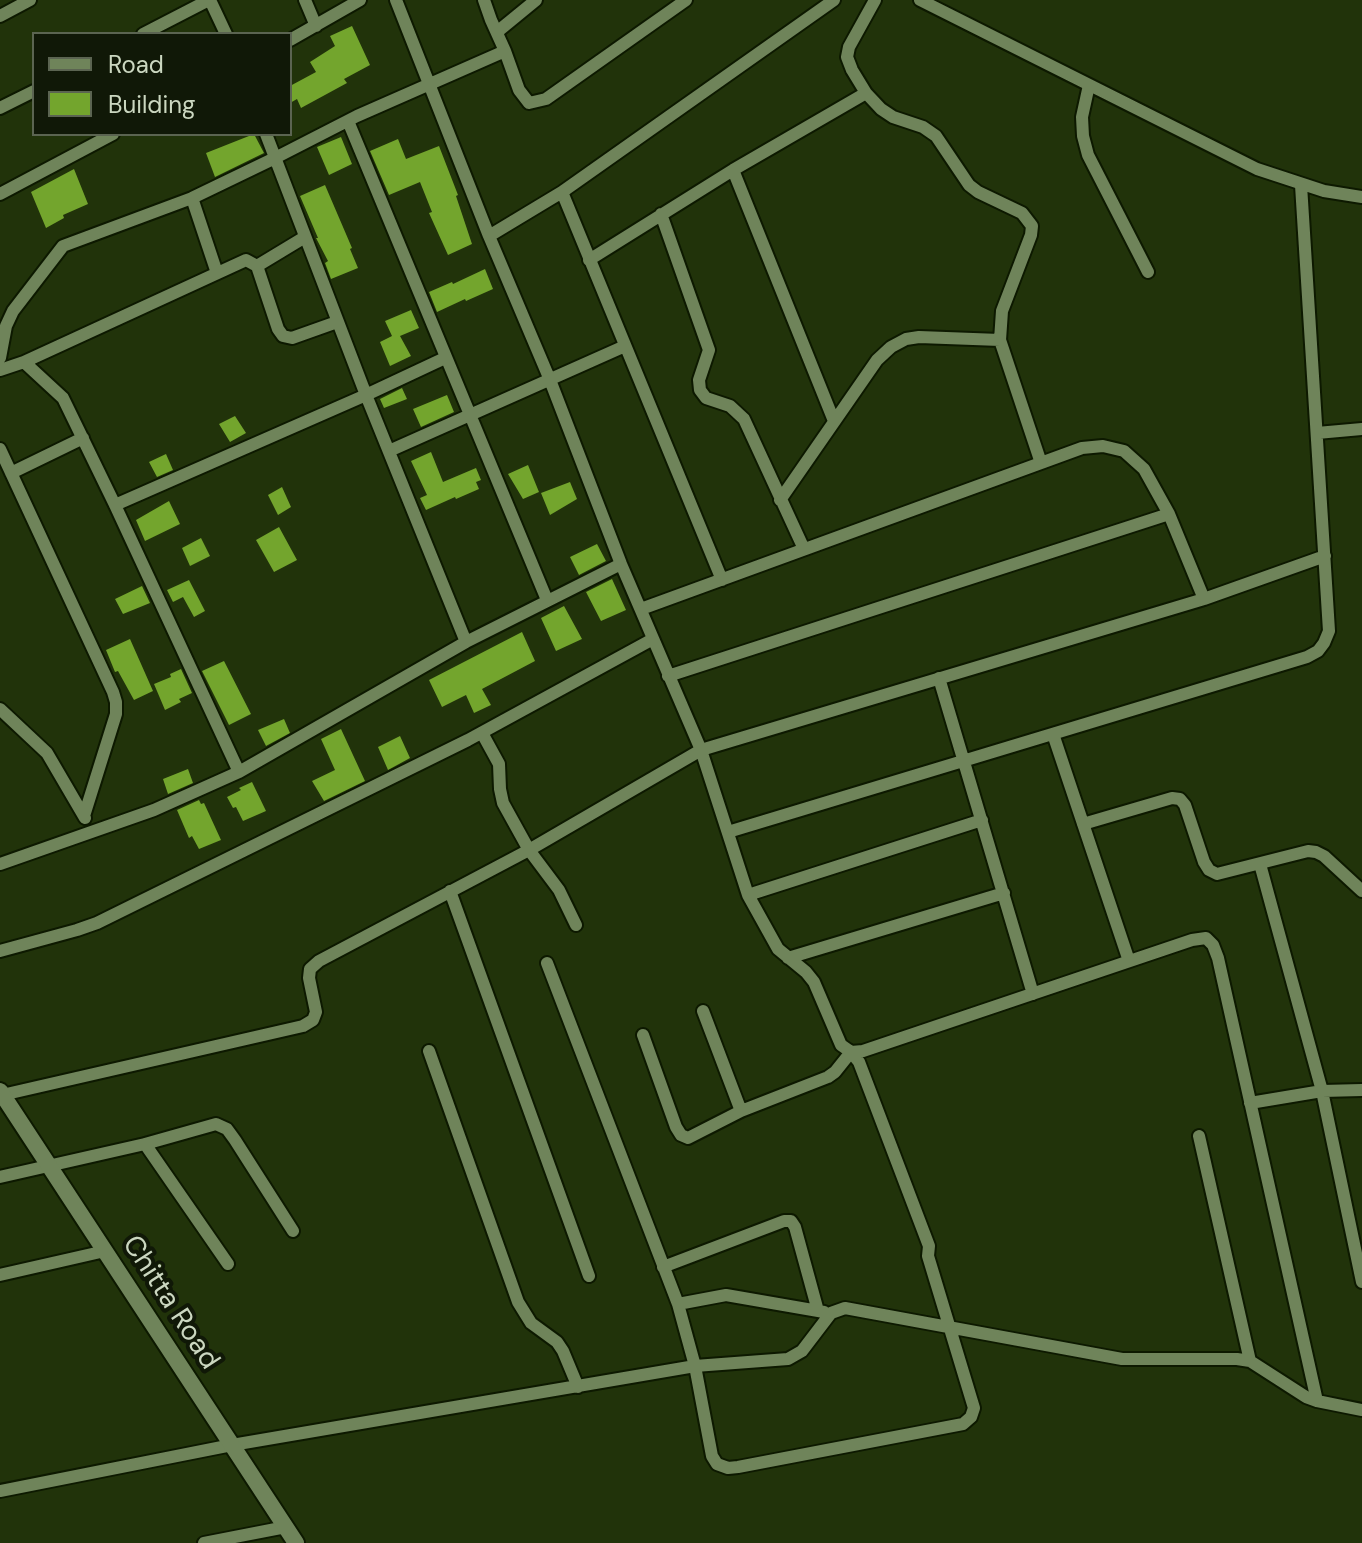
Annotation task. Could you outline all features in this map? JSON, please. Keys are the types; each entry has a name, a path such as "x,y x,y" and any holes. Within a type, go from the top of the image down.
{"street":[{"path":"0,16 30,0"},
{"path":"147,32 210,0 225,32"},
{"path":"305,0 316,26"},
{"path":"292,39 360,0"},
{"path":"396,0 621,564 701,750 748,895 778,949 814,982 841,1045 859,1062 929,1246 928,1256 974,1408 971,1417 963,1424 738,1467 728,1468 717,1464 712,1456 695,1366 678,1304 547,963"},
{"path":"484,0 519,90 529,103 546,99 686,0"},
{"path":"497,32 536,0"},
{"path":"489,236 562,192 834,0"},
{"path":"875,0 849,47 847,57 866,93 893,117 923,127 936,136 969,185 1022,213 1032,226 1002,311 1000,340 1041,463"},
{"path":"920,0 1257,169 1301,185 1362,197"},
{"path":"0,356 6,326 13,311 63,246 192,198 348,121 505,51"},
{"path":"1089,85 1082,117 1088,155 1148,272"},
{"path":"0,108 32,92"},
{"path":"589,260 733,170 866,93"},
{"path":"348,121 547,600"},
{"path":"0,194 109,136"},
{"path":"267,136 337,322 466,642"},
{"path":"733,170 834,421"},
{"path":"728,832 1307,657 1318,651 1329,631 1301,185"},
{"path":"562,192 722,580"},
{"path":"192,198 217,273"},
{"path":"661,214 709,350 699,380 700,390 706,398 730,406 744,419 804,549"},
{"path":"257,266 305,237"},
{"path":"0,370 24,362 246,260 257,266 283,336 292,338 337,322"},
{"path":"780,500 877,360 891,347 906,339 919,337 1000,340"},
{"path":"389,451 625,346"},
{"path":"115,505 445,358"},
{"path":"24,362 63,398 239,772"},
{"path":"1317,433 1362,429"},
{"path":"11,473 83,438"},
{"path":"641,609 1082,448 1103,446 1124,451 1144,469 1169,514 1204,599"},
{"path":"0,449 116,702 116,714 84,816"},
{"path":"668,676 1169,514"},
{"path":"1,1093 303,1026 313,1020 316,1012 309,978 310,969 319,961 529,850 701,750 1204,599 1325,556"},
{"path":"0,864 154,810 239,772 466,642 621,564"},
{"path":"0,951 97,923 482,733 653,639"},
{"path":"939,678 1033,994"},
{"path":"0,709 47,753 93,832"},
{"path":"482,733 499,764 503,803 529,850 559,890 576,925"},
{"path":"1053,734 1129,961"},
{"path":"1083,824 1172,798 1180,799 1209,870 1217,874 1308,851 1316,852 1362,891"},
{"path":"748,895 982,820"},
{"path":"1260,864 1322,1091 1362,1282"},
{"path":"450,891 589,1276"},
{"path":"788,958 1004,893"},
{"path":"643,1035 676,1127 681,1135 688,1138 741,1111 828,1077 851,1052 863,1051 1192,940 1206,938 1213,945 1317,1401"},
{"path":"703,1011 741,1111"},
{"path":"429,1051 518,1302 531,1323 557,1342 578,1387"},
{"path":"1250,1103 1322,1091 1362,1090"},
{"name":"Chitta Road","path":"1,1093 296,1543"},
{"path":"0,1177 145,1144 216,1124 227,1129 293,1231"},
{"path":"1199,1136 1250,1361"},
{"path":"145,1144 228,1264"},
{"path":"0,1491 232,1445 695,1366 788,1359 802,1351 825,1312 791,1221 663,1267"},
{"path":"0,1275 105,1251"},
{"path":"678,1304 726,1295 825,1312 845,1308 1122,1359 1221,1357 1250,1361 1306,1397 1362,1410"},
{"path":"204,1543 286,1527"}],"building":[{"path":"352,26 370,65 344,79 347,83 301,108 297,99 292,102 292,85 316,72 310,62 335,46 330,36"},
{"path":"255,136 264,153 215,177 206,153"},
{"path":"341,137 352,164 329,175 317,147"},
{"path":"398,139 406,159 439,146 472,244 448,255 429,213 432,212 420,182 389,195 370,151"},
{"path":"74,169 88,204 63,215 64,218 46,228 31,192"},
{"path":"325,185 358,268 331,279 325,263 328,261 300,196"},
{"path":"485,269 493,289 437,312 429,292"},
{"path":"411,310 419,328 400,336 411,356 390,366 380,342 392,336 385,321"},
{"path":"402,388 407,399 384,408 380,399"},
{"path":"447,395 454,412 421,427 413,409"},
{"path":"235,416 246,433 230,442 219,424"},
{"path":"431,452 443,482 476,468 481,480 476,482 479,489 426,510 420,498 427,495 411,461"},
{"path":"166,454 173,470 157,477 149,462"},
{"path":"528,465 539,492 523,499 508,474"},
{"path":"570,482 577,499 550,515 541,493"},
{"path":"282,487 291,507 278,515 268,495"},
{"path":"169,501 180,524 145,541 136,520"},
{"path":"279,527 297,560 274,572 256,540"},
{"path":"201,538 210,556 190,566 182,548"},
{"path":"597,544 606,561 579,575 570,557"},
{"path":"612,579 626,610 601,621 586,592"},
{"path":"189,580 205,611 194,617 183,597 173,602 167,590"},
{"path":"142,586 150,603 123,614 115,599"},
{"path":"564,606 582,639 556,651 541,618"},
{"path":"522,632 535,661 482,689 491,705 474,713 466,695 442,707 429,680"},
{"path":"130,639 153,691 134,700 118,671 115,672 106,650"},
{"path":"224,661 251,714 229,725 202,671"},
{"path":"181,669 192,693 165,710 154,684"},
{"path":"284,719 290,733 266,746 258,730"},
{"path":"341,729 365,781 324,801 312,781 335,770 321,739"},
{"path":"400,736 410,758 388,770 378,747"},
{"path":"188,769 193,783 168,794 163,779"},
{"path":"252,782 266,811 243,821 227,797"},
{"path":"199,800 201,804 204,803 221,840 199,849 192,836 189,838 177,810"}]}
